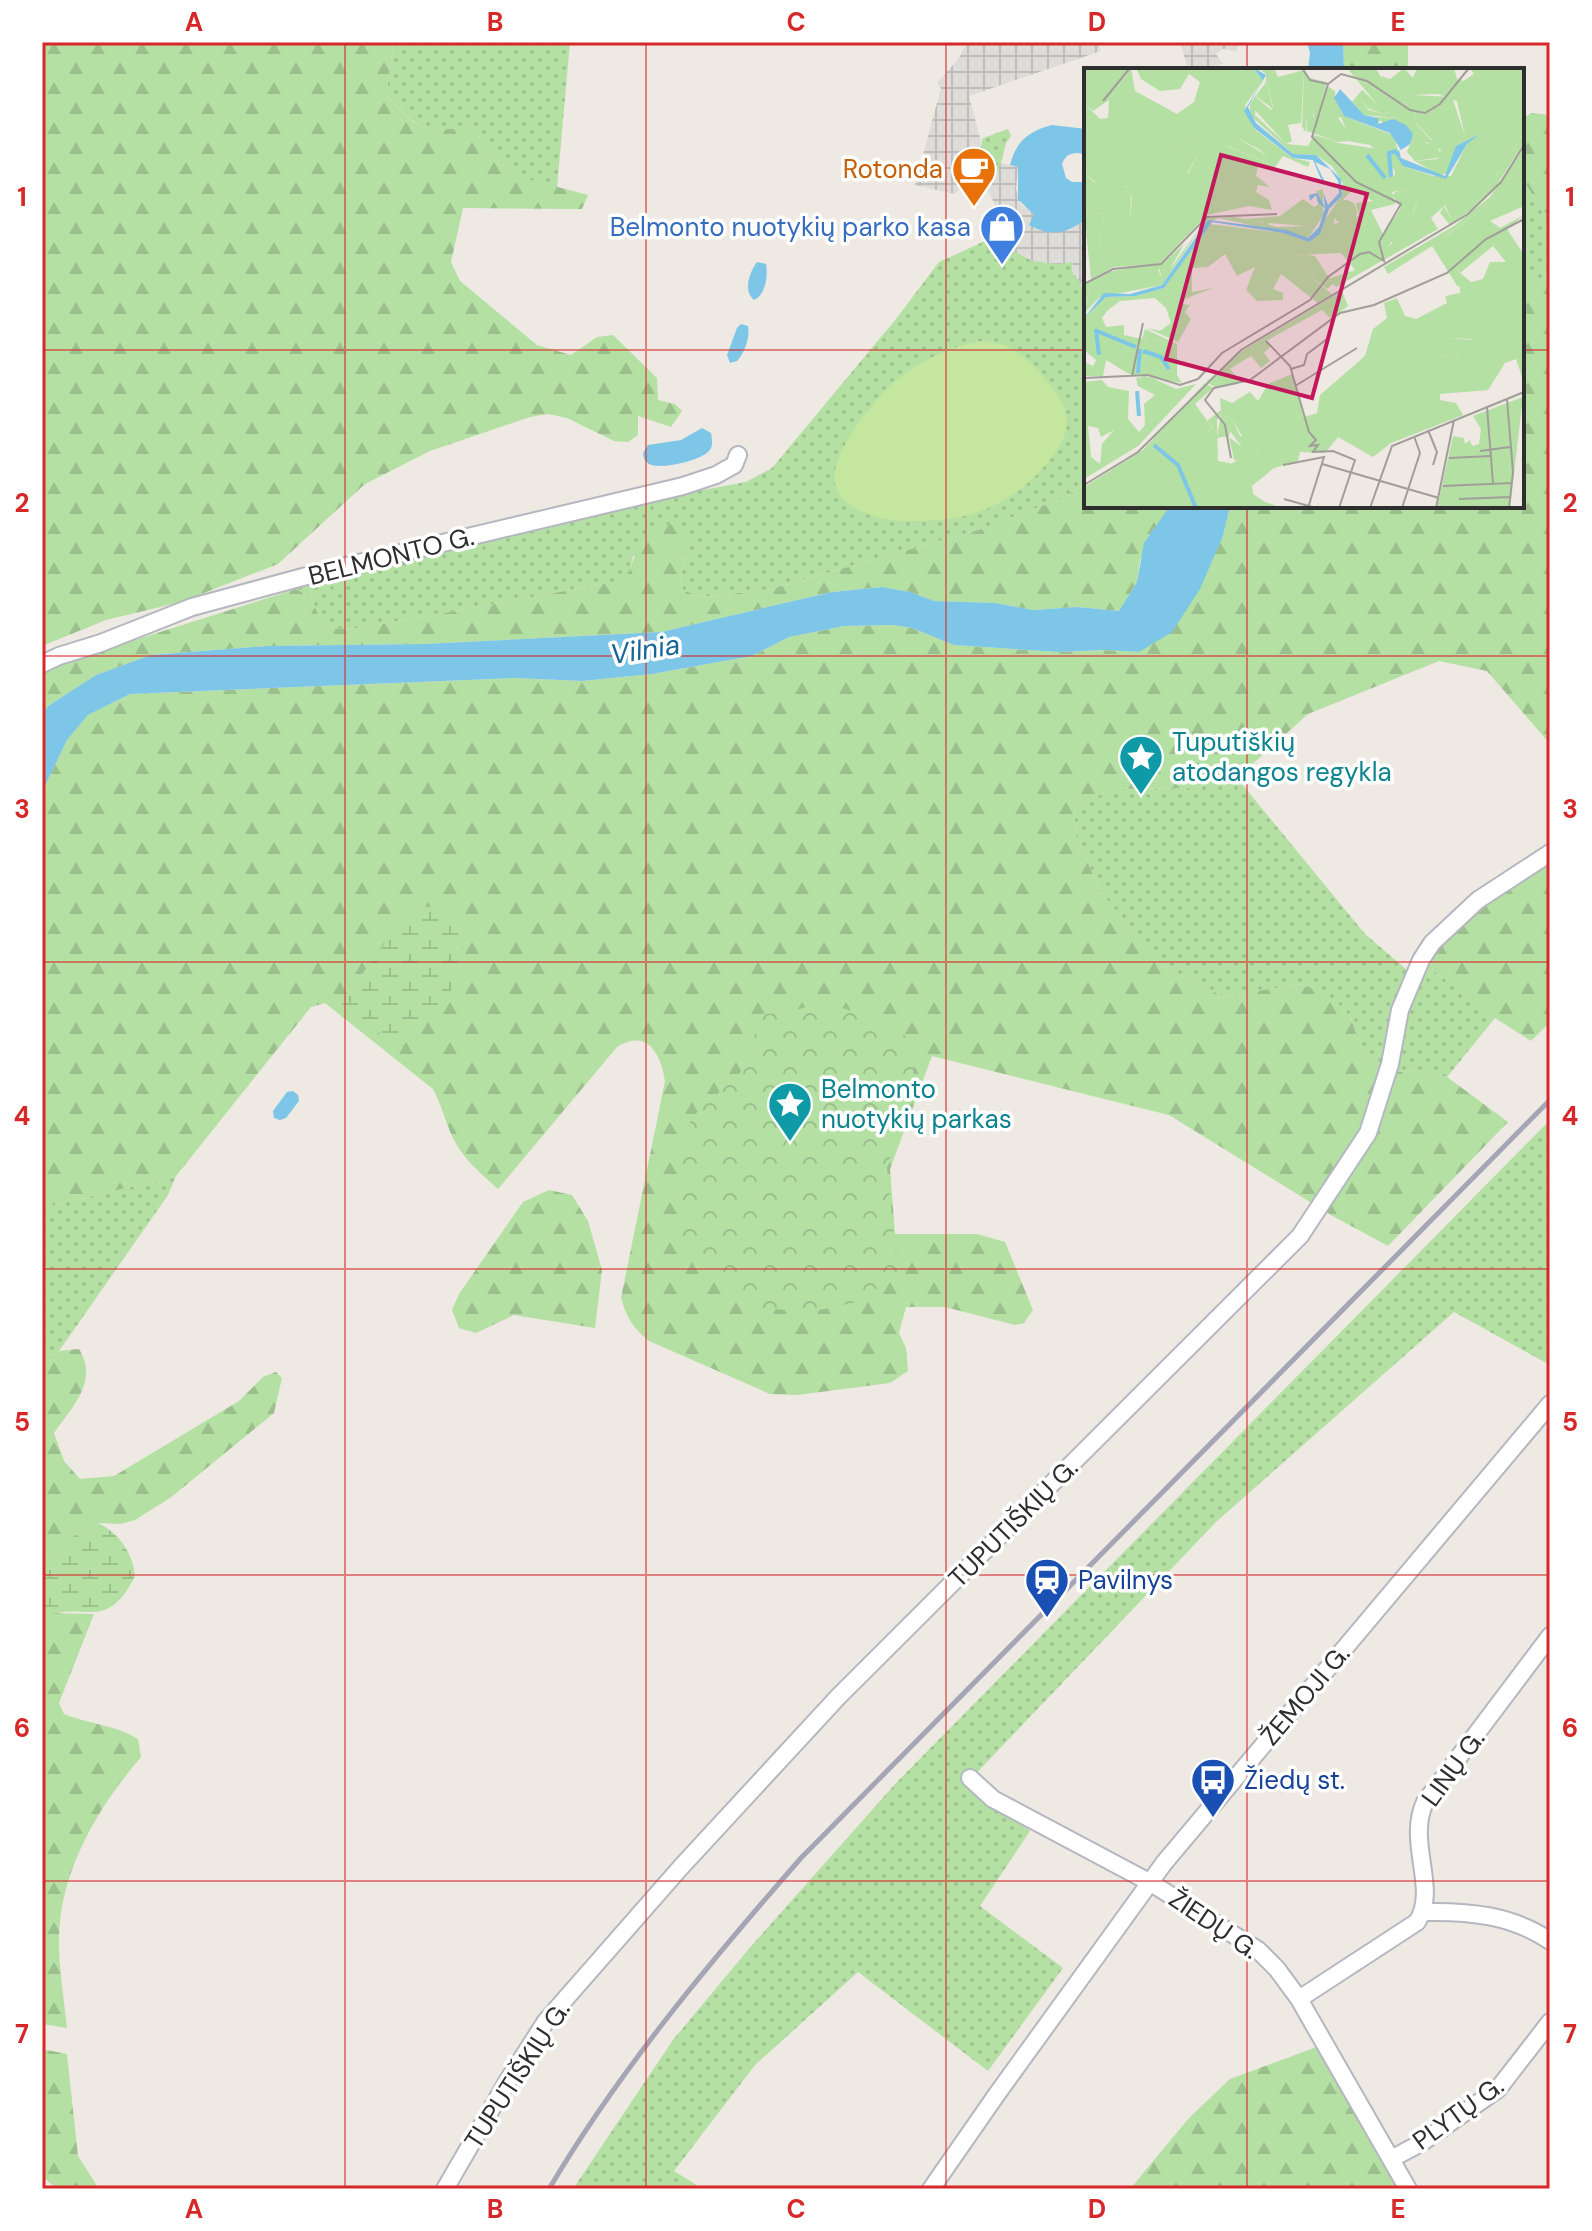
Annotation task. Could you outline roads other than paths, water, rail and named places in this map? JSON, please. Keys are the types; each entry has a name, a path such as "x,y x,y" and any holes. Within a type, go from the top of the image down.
{"street":[{"name":"BELMONTO G.","path":"42,664 192,607 340,568 683,486 734,465 738,455"},
{"name":"TUPUTIŠKIŲ G.","path":"445,2189 546,2021 681,1867 838,1697 1300,1236 1368,1133 1390,1064 1400,1010 1421,960 1432,943 1478,900 1550,853"},
{"name":"ŽEMOJI G.","path":"931,2189 1164,1863 1550,1404"},
{"name":"LINŲ G.","path":"1424,1912 1425,1894 1418,1849 1419,1814 1550,1636"},
{"name":"ŽIEDŲ G.","path":"970,1778 993,1799 1151,1883 1258,1950 1299,1999 1408,2189"},
{"path":"1299,1999 1407,1931 1424,1912 1488,1915 1511,1921 1550,1941"},
{"name":"PLYTŲ G.","path":"1391,2159 1421,2143 1498,2089 1550,2022"}],"water":[{"path":"1307,42 1343,42 1344,68 1308,68 1310,53"},
{"path":"1052,125 1084,129 1084,154 1071,154 1062,164 1066,178 1072,182 1084,182 1084,220 1065,231 1045,231 1029,225 1034,215 1018,199 1018,167 1010,165 1016,149 1037,130"},
{"path":"757,262 766,264 766,279 764,289 754,300 748,282"},
{"path":"741,324 748,326 746,345 737,361 730,363 727,355"},
{"path":"702,428 711,433 712,441 710,450 703,455 670,465 654,466 645,461 643,453 648,445 681,440"},
{"name":"Vilnia","path":"1169,508 1230,508 1223,536 1200,589 1172,632 1139,652 1058,652 954,645 912,628 894,625 844,626 789,637 752,656 652,674 582,681 515,678 130,694 88,715 67,740 42,792 42,715 48,706 96,675 151,655 267,646 424,644 661,632 832,592 882,587 910,592 934,601 995,603 1033,610 1078,607 1119,611 1137,582 1144,543"},
{"path":"293,1091 299,1101 286,1118 274,1118 273,1111 287,1092"}],"railway":[{"path":"549,2189 636,2059 733,1937 801,1858 1550,1100"}],"place":[{"name":"Rotonda","path":"974,208"},
{"name":"Belmonto nuotykių parko kasa","path":"1002,266"},
{"name":"Tuputiškių atodangos regykla","path":"1141,796"},
{"name":"Belmonto nuotykių parkas","path":"790,1143"},
{"name":"Pavilnys","path":"1047,1619"},
{"name":"Žiedų st.","path":"1213,1819"}]}
